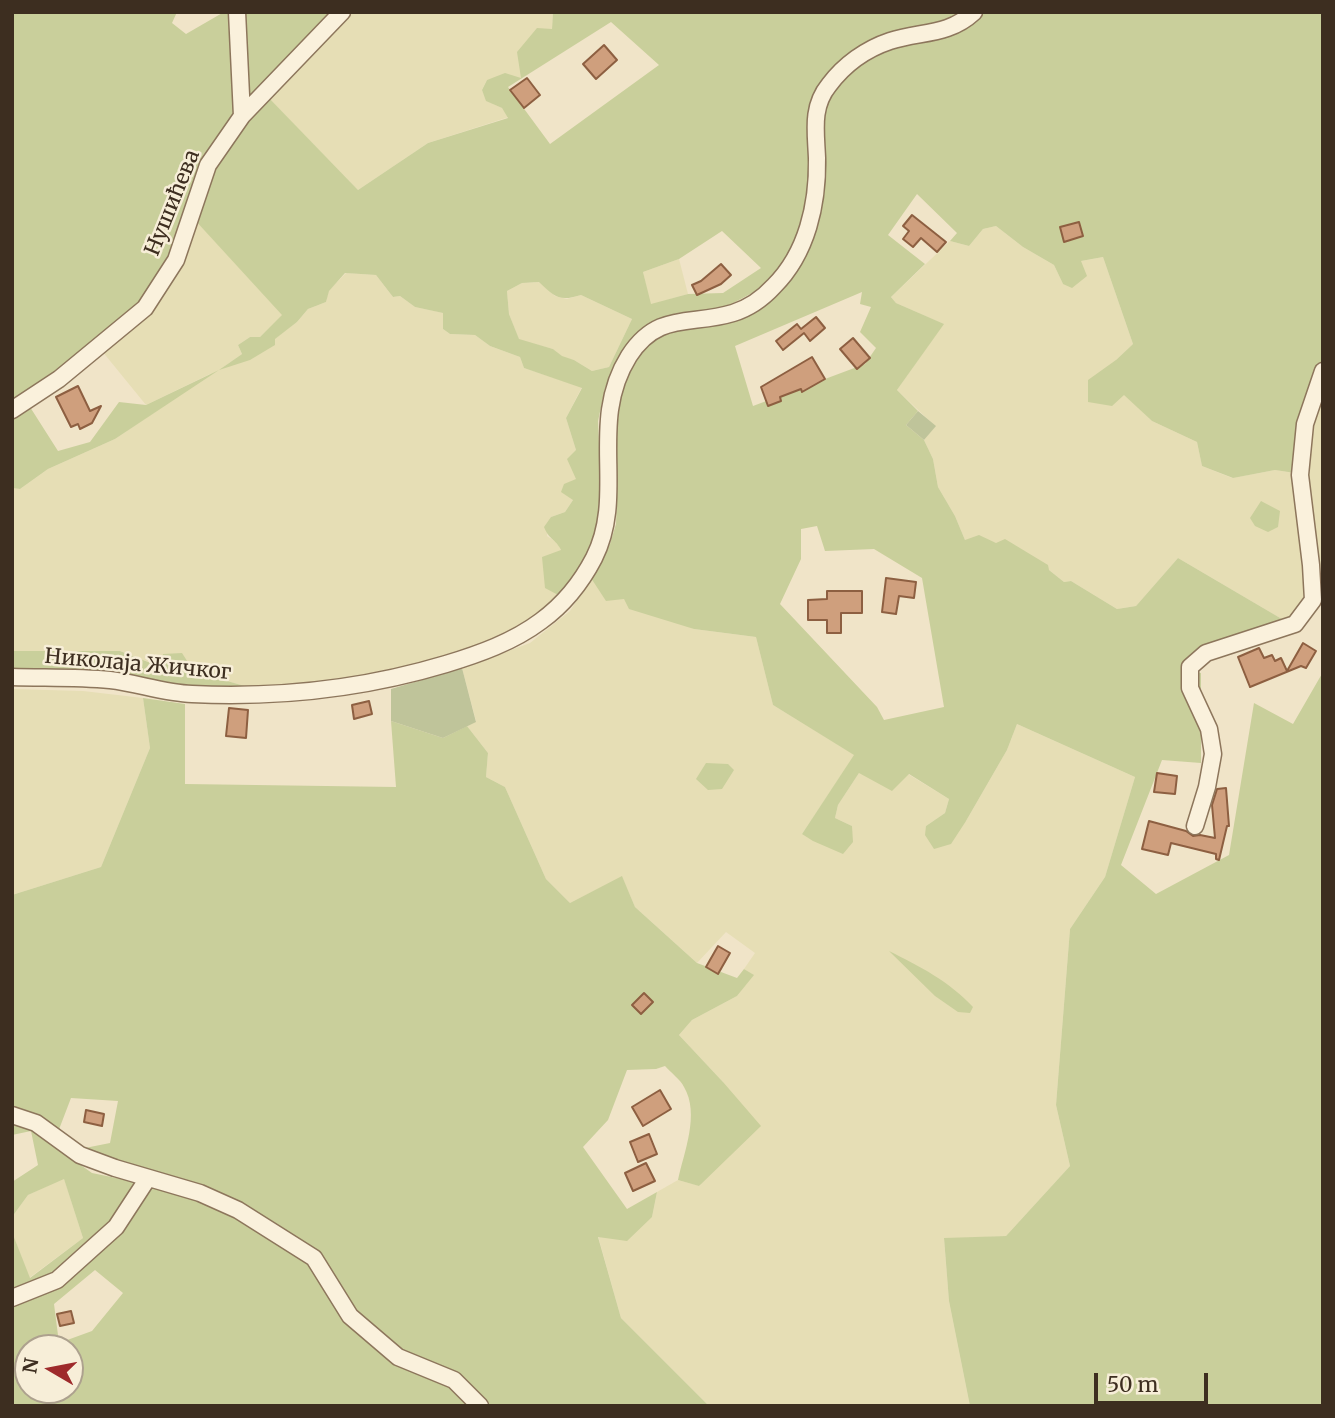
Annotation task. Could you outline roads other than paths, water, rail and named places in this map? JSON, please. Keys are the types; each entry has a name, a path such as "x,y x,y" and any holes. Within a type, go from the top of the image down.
{"street":[{"path":"237,12 242,116"},
{"name":"Нушићева","path":"12,409 59,379 145,308 176,260 208,165 242,116 342,12"},
{"name":"Николаја Жичког","path":"12,677 112,680 188,694 302,692 343,688 419,672 490,649 538,623 555,610 577,584 593,561 604,534 608,511 609,414 616,383 630,354 656,328 674,321 733,313 754,302 778,282 797,256 810,220 816,182 815,123 818,102 823,93 842,70 876,47 891,41 948,29 974,12"},
{"path":"1195,825 1207,787 1213,754 1209,729 1190,688 1190,667 1206,653 1295,624 1318,605 1300,475 1305,424 1323,371"},
{"path":"12,1115 36,1123 80,1155 200,1193 238,1210 314,1258 351,1316 398,1357 454,1380 480,1406"},
{"path":"12,1298 57,1280 116,1227 148,1178"}]}
